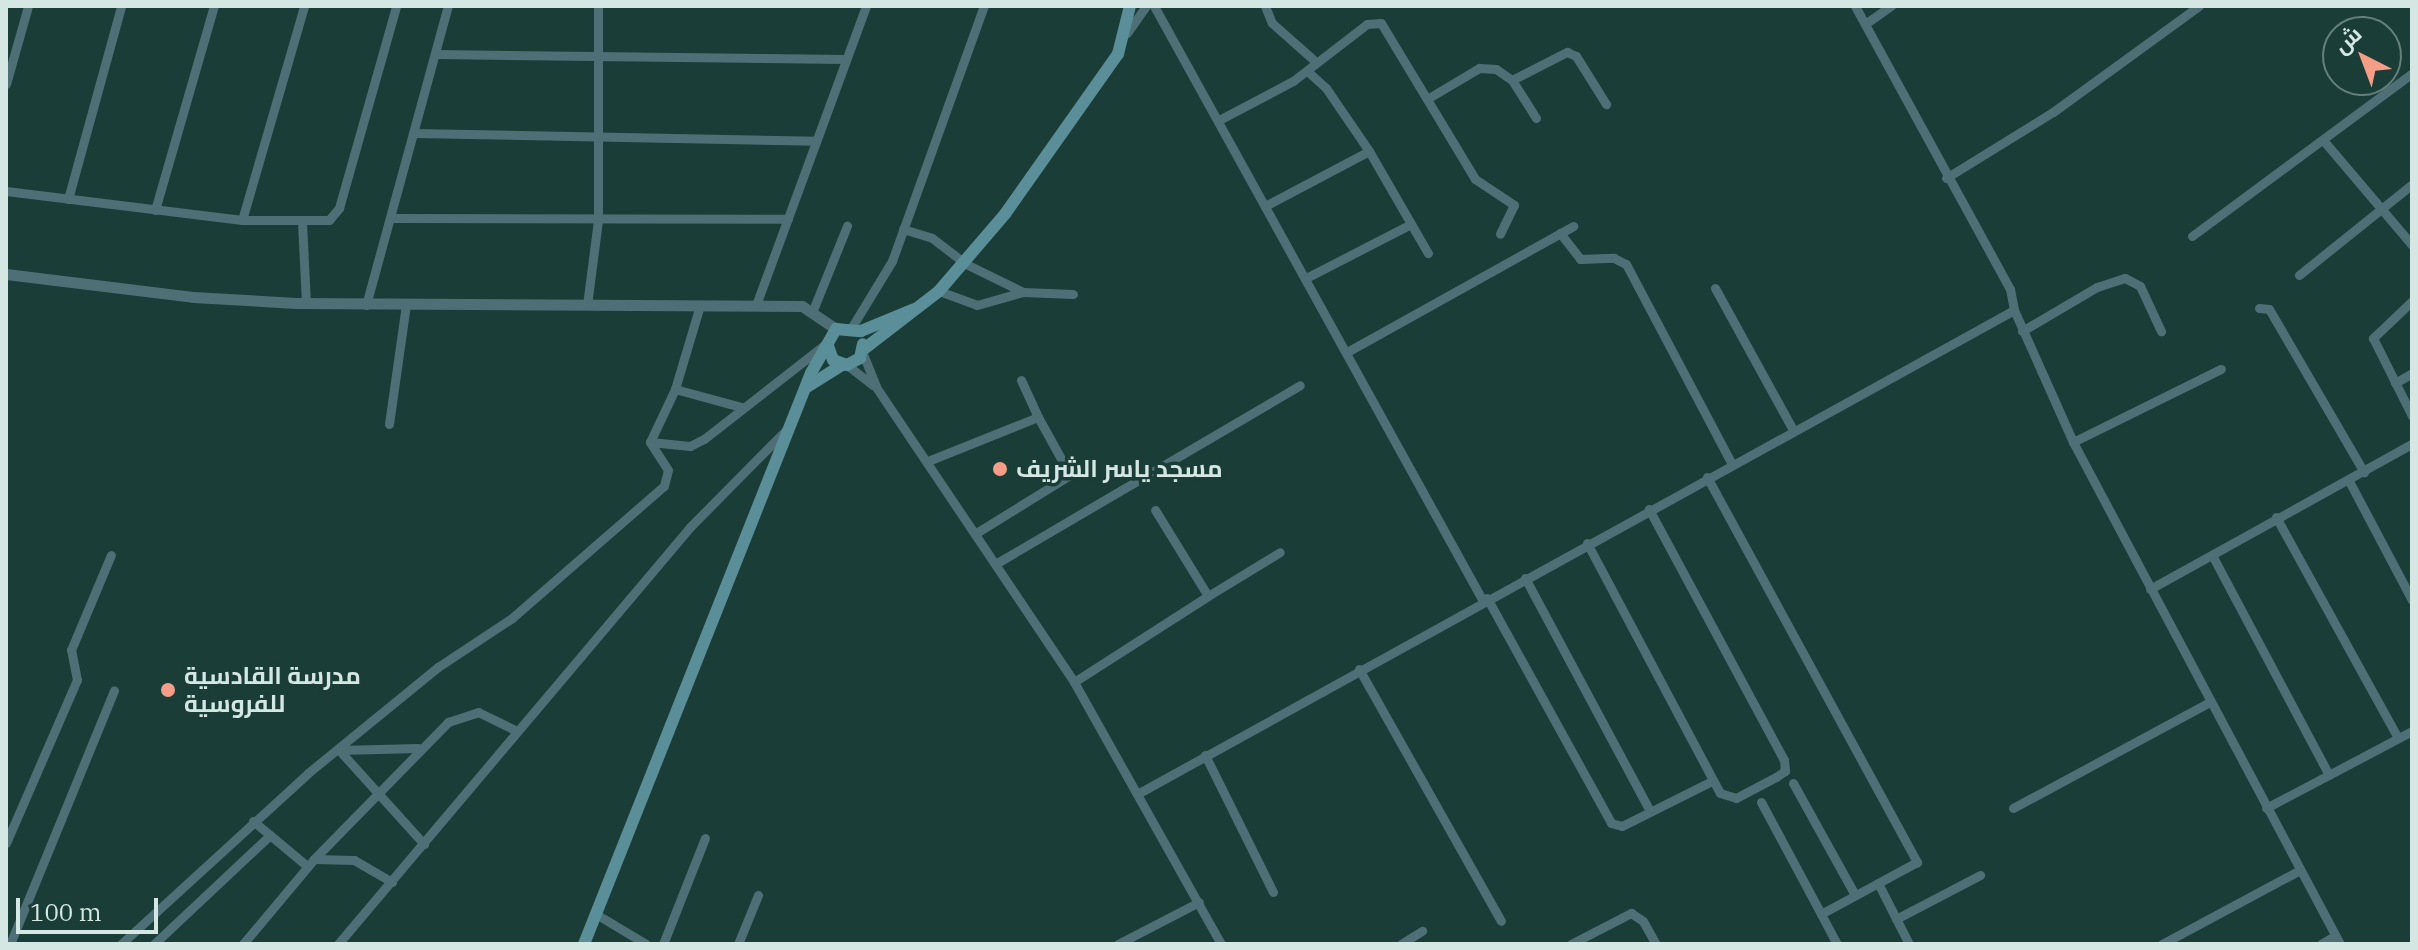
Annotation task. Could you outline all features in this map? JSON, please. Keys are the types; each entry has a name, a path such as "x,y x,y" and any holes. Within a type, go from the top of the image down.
{"main road":[{"path":"802,392 818,376 844,365 863,352 939,291 966,264 1094,91 1127,33 1130,6"},
{"path":"584,944 802,392 840,336 914,309"},
{"path":"840,336 863,352"},
{"path":"840,336 833,360 844,365"}],"street":[{"path":"6,84 28,6"},
{"path":"68,199 121,6"},
{"path":"155,210 214,6"},
{"path":"242,220 304,6"},
{"path":"6,191 242,220 325,222 337,212 396,6"},
{"path":"366,305 448,6"},
{"path":"587,305 598,220 598,6"},
{"path":"756,305 866,6"},
{"path":"650,442 690,446 840,336 883,282 984,6"},
{"path":"1127,33 1146,6"},
{"path":"1154,6 1607,819 1622,826 1712,781"},
{"path":"1265,6 1272,23 1316,62"},
{"path":"1855,6 1946,178 2010,289 2022,331 2073,442 2338,940 2321,944"},
{"path":"1865,24 1891,6"},
{"path":"1946,178 2053,112 2199,6"},
{"path":"1219,120 1307,71 1367,24 1381,23 1475,179 1514,205 1500,234"},
{"path":"1512,80 1571,52 1606,104"},
{"path":"435,54 845,59"},
{"path":"1427,99 1479,68 1496,69 1512,80 1536,118"},
{"path":"1307,71 1326,88 1369,151 1428,253"},
{"path":"2192,236 2412,73"},
{"path":"413,133 599,140 816,141"},
{"path":"2323,140 2412,245"},
{"path":"1267,205 1369,151"},
{"path":"2299,275 2412,184"},
{"path":"390,218 788,219"},
{"path":"302,222 306,303"},
{"path":"1306,278 1411,224"},
{"path":"813,310 847,226"},
{"path":"1347,352 1573,226"},
{"path":"903,229 932,238 966,264 1023,292"},
{"path":"1560,233 1580,259 1614,258 1626,264 1732,464"},
{"path":"6,274 193,297 306,303 756,305 813,310 840,336"},
{"path":"2022,331 2108,281 2125,278 2140,286 2161,331"},
{"path":"1715,288 1793,430"},
{"path":"939,291 977,305 1023,292 1073,294"},
{"path":"2412,301 2373,338 2412,416"},
{"path":"389,424 406,305"},
{"path":"650,442 675,389 700,305"},
{"path":"2259,308 2269,309 2364,472"},
{"path":"1139,793 2014,310"},
{"path":"863,352 876,387 1074,682 1221,944"},
{"path":"844,365 876,387"},
{"path":"2073,442 2221,369"},
{"path":"2395,383 2412,373"},
{"path":"976,533 1070,475 1021,380"},
{"path":"997,563 1300,385"},
{"path":"675,389 741,407"},
{"path":"928,461 1038,417"},
{"path":"338,944 690,527 785,431"},
{"path":"121,944 253,821 438,667 512,618 652,499 669,474 650,442"},
{"path":"2150,589 2412,444"},
{"path":"1707,477 1917,862 1821,914"},
{"path":"2349,481 2412,600"},
{"path":"1587,543 1712,781 1732,799 1787,766 1649,509"},
{"path":"1155,510 1208,596"},
{"path":"2276,517 2398,738"},
{"path":"1074,682 1280,552"},
{"path":"6,843 77,680 71,650 111,555"},
{"path":"2212,555 2329,775"},
{"path":"1525,578 1650,811"},
{"path":"1359,669 1501,921"},
{"path":"10,944 114,691"},
{"path":"2013,808 2210,702"},
{"path":"243,944 311,862 418,748 460,714 478,712 517,731"},
{"path":"2266,808 2412,731"},
{"path":"339,750 418,748"},
{"path":"339,750 424,844"},
{"path":"1205,755 1273,892"},
{"path":"1793,783 1855,895"},
{"path":"1761,802 1837,944"},
{"path":"253,821 311,862 354,860 392,882"},
{"path":"154,944 270,835"},
{"path":"663,944 705,838"},
{"path":"2162,944 2300,870"},
{"path":"1896,919 1980,875"},
{"path":"1878,883 1909,944"},
{"path":"738,944 758,895"},
{"path":"1118,944 1199,902"},
{"path":"1571,944 1631,913 1643,921 1656,944"},
{"path":"596,914 646,944"},
{"path":"1401,944 1422,931"}],"place":[{"name":"مسجد ياسر الشريف","path":"1000,469"},
{"name":"مدرسة القادسية للفروسية","path":"168,690"}]}
